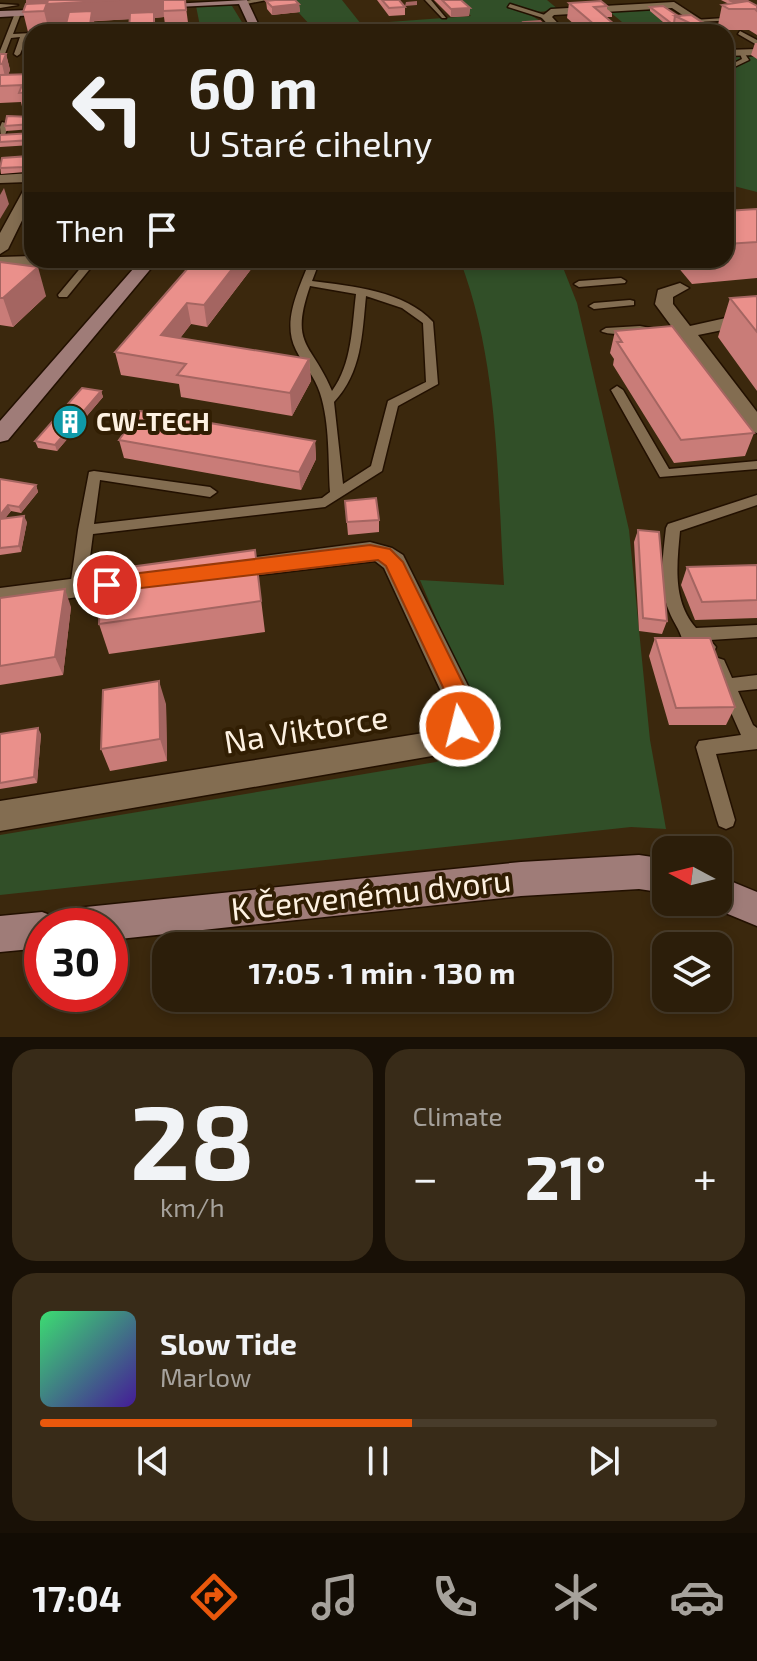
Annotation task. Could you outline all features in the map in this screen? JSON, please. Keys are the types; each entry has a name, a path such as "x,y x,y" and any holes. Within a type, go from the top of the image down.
{"street":[{"path":"140,6 182,2 242,4 253,24"},
{"path":"548,14 670,3 703,24"},
{"path":"0,14 16,9 37,12 66,10"},
{"path":"548,14 555,24"},
{"path":"2,132 17,134"},
{"path":"0,179 24,178"},
{"path":"0,249 24,201"},
{"path":"0,262 24,261"},
{"path":"0,435 143,268"},
{"path":"680,288 664,294 664,304 757,426"},
{"path":"687,332 757,317"},
{"name":"Na Viktorce","path":"0,816 444,743 460,726 460,700 394,562 383,554 370,551 201,573"},
{"path":"0,598 155,579"},
{"name":"K Červenému dvoru","path":"128,921 521,879 652,874"},
{"path":"732,899 757,909"},
{"path":"0,934 24,932"}],"lane":[{"path":"37,12 40,0"},
{"path":"242,4 264,0"},
{"path":"428,0 444,17"},
{"path":"242,4 260,12"},
{"path":"0,6 16,9 0,59"},
{"path":"510,6 548,14"},
{"path":"697,20 751,17"},
{"path":"740,33 757,43"},
{"path":"9,36 24,35"},
{"path":"17,54 24,42"},
{"path":"734,65 746,60 748,52"},
{"path":"63,295 86,268"},
{"path":"312,268 297,314 296,332 299,344 323,381 329,401 337,493"},
{"path":"579,284 621,281"},
{"path":"85,530 325,502 377,468 392,404 432,384 428,322 422,314 361,294 307,283"},
{"path":"329,401 343,388 350,373 361,294"},
{"path":"594,306 630,303"},
{"path":"606,331 640,329 687,332"},
{"path":"617,390 665,474 757,465"},
{"path":"78,588 94,475 210,492"},
{"path":"757,500 673,528 668,588 687,635 711,649 747,730 757,740"},
{"path":"687,635 757,631"},
{"path":"727,686 757,682"},
{"path":"726,820 705,747 757,740"}],"green space":[{"path":"287,0 342,0 361,24 309,24"},
{"path":"455,0 547,0 559,10 527,13 545,24 361,24 471,16"},
{"path":"196,6 232,6 243,24 200,24"},
{"path":"668,9 651,11 666,24 624,24 610,12"},
{"path":"757,55 757,192 734,186 734,56"},
{"path":"463,268 563,268 577,303 629,530 650,740 666,829 631,827 0,895 0,835 436,762 459,752 470,742 479,719 420,580 504,585 494,421 473,299"}],"building":[{"path":"48,0 119,0 47,4"},
{"path":"163,0 185,0 186,10 163,11"},
{"path":"295,0 299,4 272,7 266,1"},
{"path":"382,0 399,0 405,7 389,8"},
{"path":"442,0 461,0 470,8 451,9"},
{"path":"601,1 607,6 594,7 614,24 594,24 569,3"},
{"path":"748,1 757,6 757,11 729,9 722,5"},
{"path":"47,3 44,11 23,12 26,4"},
{"path":"663,6 678,16 675,16 674,23 650,7"},
{"path":"92,11 90,24 66,24 69,12"},
{"path":"154,12 154,24 129,24 130,13"},
{"path":"691,15 705,24 692,24 675,16"},
{"path":"540,21 543,24 526,24 524,22"},
{"path":"24,74 24,93 19,93 22,85 0,86 0,75"},
{"path":"7,116 24,117 24,125 5,126"},
{"path":"24,134 24,140 0,142 0,135"},
{"path":"24,156 24,167 0,168 2,158"},
{"path":"757,209 757,242 734,243 734,210"},
{"path":"0,262 37,268 3,298 0,298"},
{"path":"188,268 233,268 204,305 187,303 161,335 309,359 290,393 177,375 186,364 115,352"},
{"path":"757,296 757,332 730,298"},
{"path":"672,326 754,433 681,440 617,342 622,342 615,331"},
{"path":"82,388 101,391 55,445 35,441"},
{"path":"140,411 315,441 299,472 119,440"},
{"path":"0,479 36,485 19,507 8,505 0,515"},
{"path":"376,498 379,520 347,522 345,501"},
{"path":"24,516 19,546 0,548 0,519"},
{"path":"638,530 659,532 667,621 643,618"},
{"path":"255,550 261,601 99,624 101,571"},
{"path":"757,565 757,600 702,602 687,567"},
{"path":"65,589 55,657 0,666 0,598"},
{"path":"655,638 710,638 735,707 676,708"},
{"path":"159,681 160,739 101,749 103,690"},
{"path":"38,728 34,777 0,783 0,734"}],"place":[{"name":"CW-TECH","path":"70,422"}],"route":[{"path":"107,585 370,551 383,554 394,562 460,700 460,726"}]}
